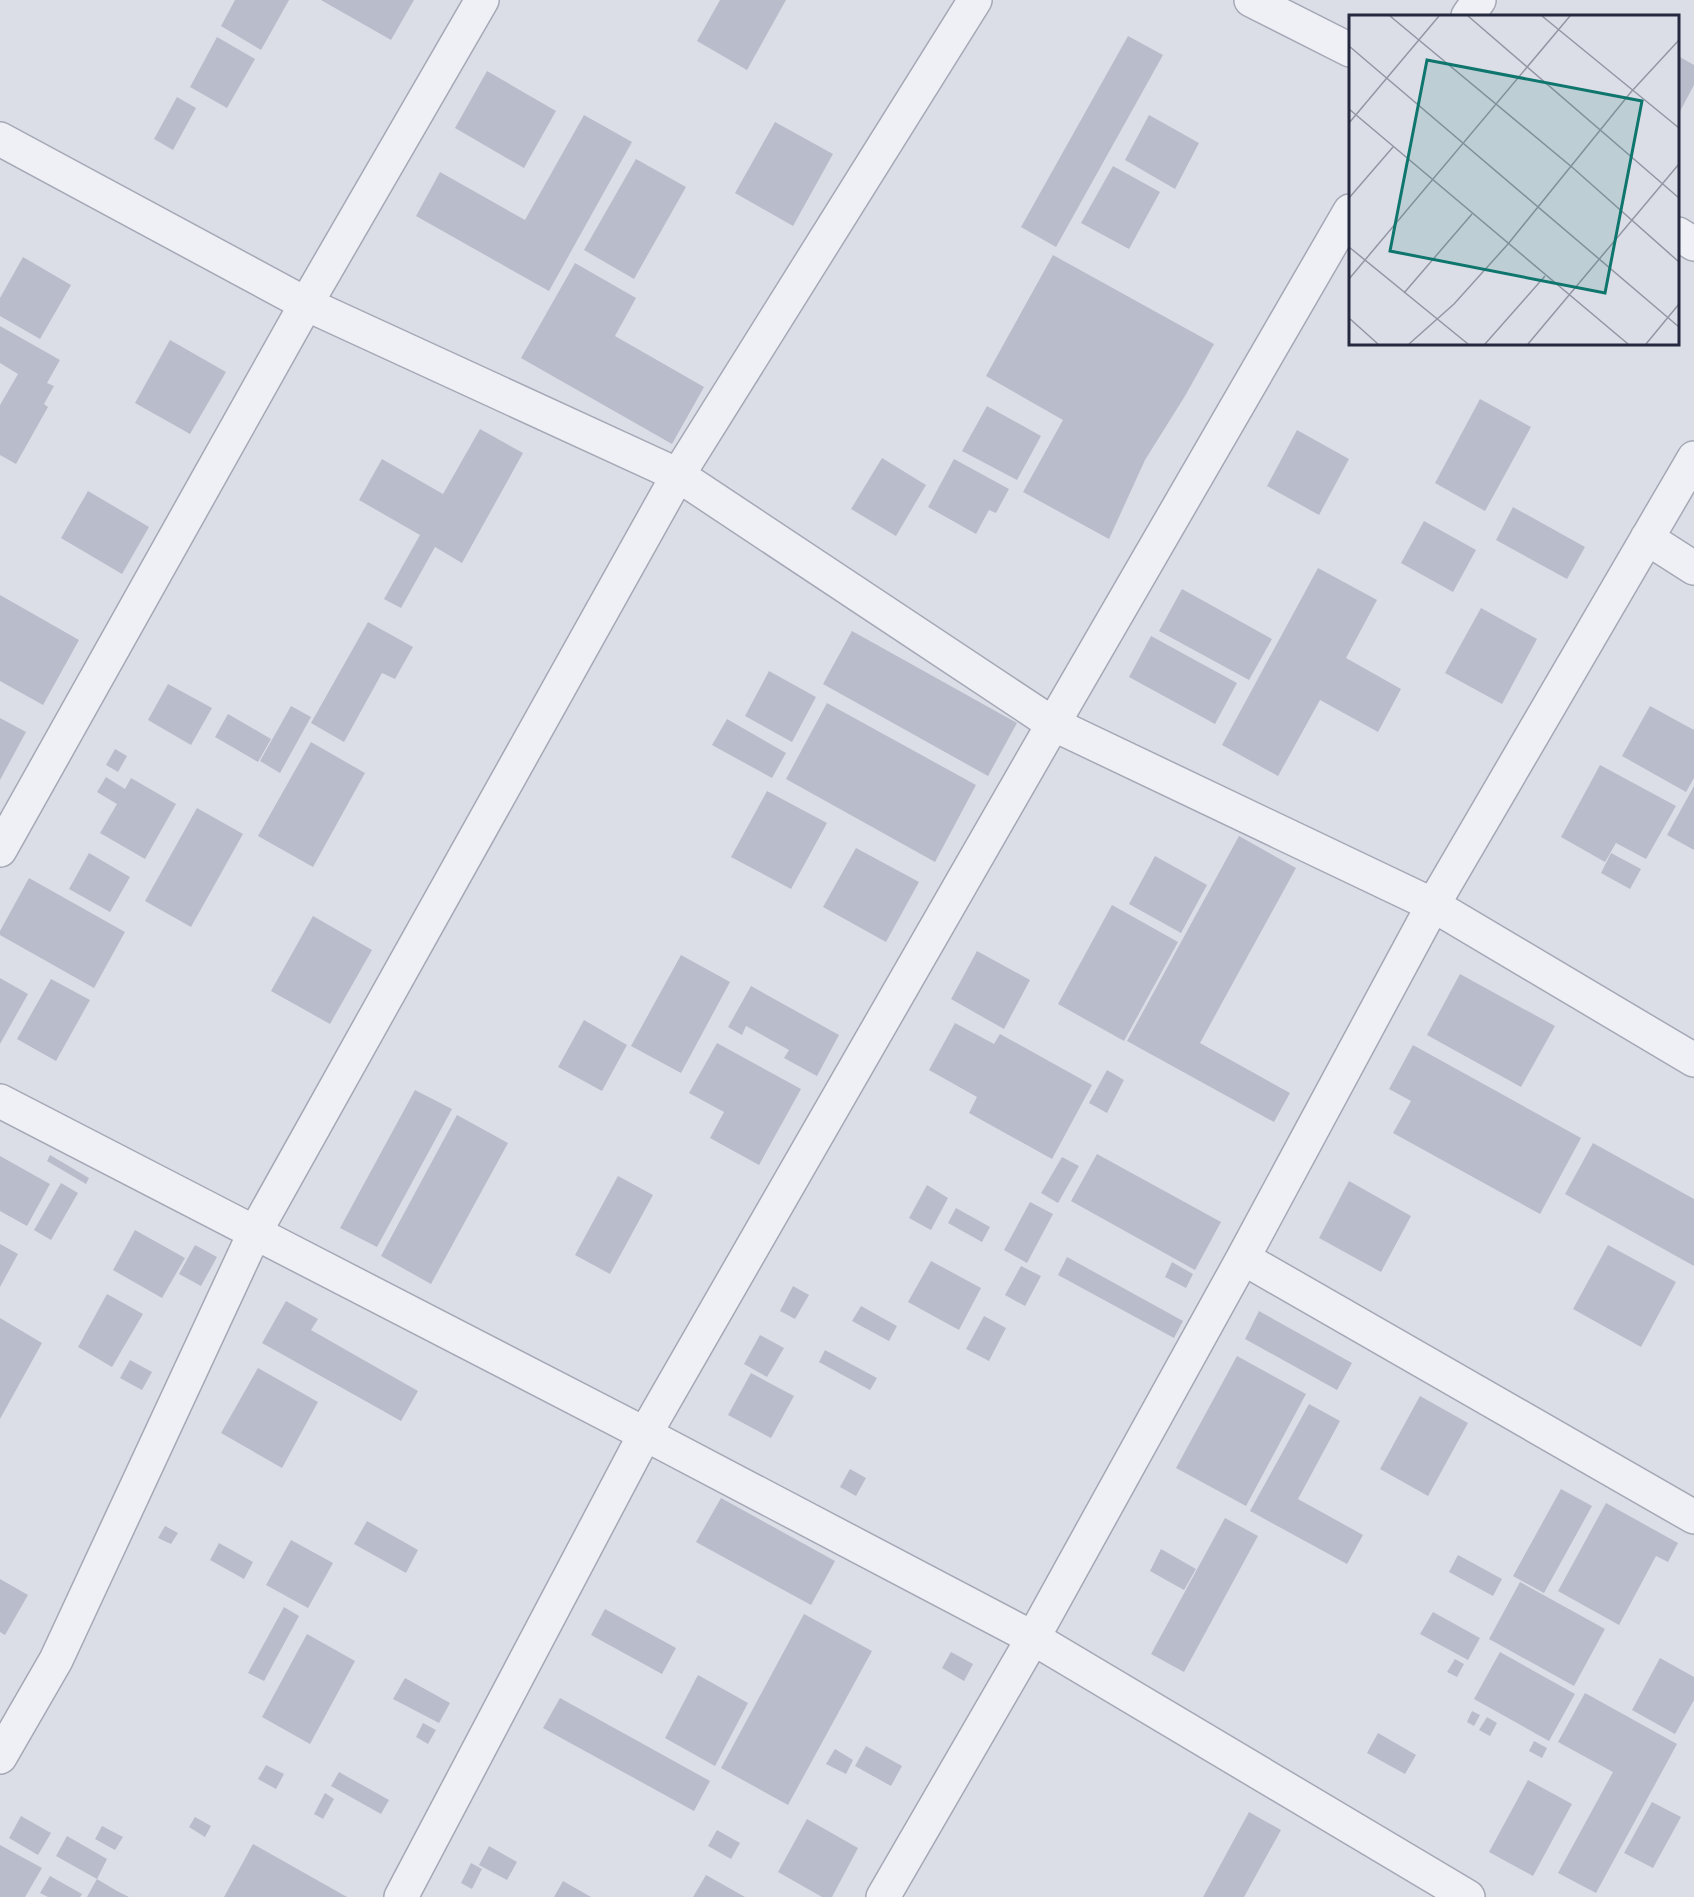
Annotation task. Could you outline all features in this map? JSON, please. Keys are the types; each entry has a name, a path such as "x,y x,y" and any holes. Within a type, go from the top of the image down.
{"street":[{"path":"0,850 306,304 482,0"},
{"path":"0,1757 56,1660 254,1234 678,475 975,0"},
{"path":"1251,0 1349,49"},
{"path":"1469,15 1479,0"},
{"path":"0,139 306,304 678,475 1053,724 1433,904 1694,1059"},
{"path":"401,1897 645,1434 1349,213"},
{"path":"1679,235 1694,244"},
{"path":"883,1897 1034,1638 1243,1258 1433,904 1694,458"},
{"path":"1647,538 1694,568"},
{"path":"0,1101 1034,1638 1468,1897"},
{"path":"1243,1258 1694,1517"}],"building":[{"path":"235,0 289,0 261,50 221,26"},
{"path":"321,0 414,0 391,40"},
{"path":"720,0 786,0 747,70 697,41"},
{"path":"1128,36 1163,55 1056,247 1021,227"},
{"path":"217,37 255,59 227,108 190,87"},
{"path":"1679,57 1694,65 1694,85 1679,113"},
{"path":"487,71 556,111 524,168 455,128"},
{"path":"177,97 196,108 173,150 154,139"},
{"path":"584,115 632,142 549,291 416,216 440,172 525,220"},
{"path":"1149,115 1199,143 1175,189 1125,160"},
{"path":"775,122 833,154 793,226 735,193"},
{"path":"636,159 686,187 634,279 584,250"},
{"path":"1113,166 1160,192 1129,249 1081,223"},
{"path":"1053,255 1214,344 1145,460 1109,539 1023,492 1063,420 986,376"},
{"path":"23,257 71,285 40,339 0,316 0,298"},
{"path":"575,263 636,298 615,336 704,387 672,444 521,358"},
{"path":"0,326 60,360 47,383 54,386 44,404 48,407 16,464 0,455 0,405 18,374 0,363"},
{"path":"170,340 226,372 190,434 135,403"},
{"path":"1480,399 1531,427 1485,511 1435,483"},
{"path":"987,406 1041,436 1017,480 962,451"},
{"path":"480,429 523,453 462,563 435,547 401,608 384,599 420,535 359,500 382,459 443,494"},
{"path":"1297,430 1349,459 1319,515 1267,486"},
{"path":"882,458 926,485 896,536 851,509"},
{"path":"954,459 1009,489 996,513 989,510 976,534 928,507"},
{"path":"88,491 149,527 122,574 61,538"},
{"path":"1513,507 1585,547 1567,579 1496,540"},
{"path":"1424,521 1476,550 1453,592 1401,563"},
{"path":"1318,568 1377,600 1346,658 1401,689 1378,732 1320,700 1278,776 1222,745"},
{"path":"1182,589 1272,639 1249,680 1159,631"},
{"path":"0,595 79,640 43,705 0,681"},
{"path":"1481,608 1537,639 1502,704 1445,673"},
{"path":"368,622 413,647 395,679 382,673 344,742 311,723"},
{"path":"852,631 1017,723 988,776 823,684"},
{"path":"1151,636 1237,683 1215,724 1129,677"},
{"path":"769,671 816,697 792,742 745,716"},
{"path":"168,684 212,708 191,745 148,720"},
{"path":"827,703 976,785 935,862 786,779"},
{"path":"291,706 311,717 280,773 260,761"},
{"path":"1650,706 1694,730 1694,778 1686,792 1622,756"},
{"path":"228,714 271,739 258,762 215,737"},
{"path":"0,718 26,732 0,780"},
{"path":"727,719 786,753 772,778 712,745"},
{"path":"311,742 365,773 313,867 258,836"},
{"path":"115,749 127,756 118,772 106,765"},
{"path":"1600,765 1676,806 1646,859 1616,843 1605,862 1561,837"},
{"path":"106,777 125,789 131,778 176,804 145,859 100,833 117,804 97,792"},
{"path":"1694,786 1694,850 1667,835"},
{"path":"767,791 827,823 791,889 731,857"},
{"path":"197,808 243,834 191,927 145,901"},
{"path":"1239,836 1296,868 1200,1043 1290,1093 1274,1122 1127,1041"},
{"path":"856,848 919,882 886,942 823,907"},
{"path":"89,853 130,877 110,912 69,889"},
{"path":"1611,853 1641,869 1630,889 1601,873"},
{"path":"1155,856 1207,885 1181,933 1129,904"},
{"path":"29,878 125,932 94,988 0,935 0,931"},
{"path":"1112,905 1178,942 1124,1041 1058,1004"},
{"path":"313,916 372,950 330,1024 271,991"},
{"path":"977,951 1030,980 1004,1029 951,999"},
{"path":"681,955 730,982 681,1073 631,1046"},
{"path":"1460,974 1555,1026 1521,1087 1427,1035"},
{"path":"0,978 28,994 0,1044"},
{"path":"51,979 90,1000 56,1061 17,1039"},
{"path":"751,986 839,1035 817,1076 784,1058 789,1050 746,1026 742,1035 728,1027"},
{"path":"584,1020 627,1045 602,1091 558,1067"},
{"path":"955,1023 994,1044 1000,1034 1092,1085 1052,1159 969,1113 977,1097 929,1070"},
{"path":"717,1043 801,1089 759,1165 710,1138 724,1112 689,1093"},
{"path":"1413,1045 1581,1138 1540,1214 1393,1133 1411,1101 1389,1089"},
{"path":"1107,1070 1124,1080 1107,1113 1089,1103"},
{"path":"415,1090 452,1109 377,1247 340,1228"},
{"path":"457,1115 508,1143 431,1284 381,1256"},
{"path":"1593,1143 1694,1199 1694,1266 1565,1194"},
{"path":"1097,1154 1221,1222 1195,1270 1071,1201"},
{"path":"50,1155 89,1178 86,1184 47,1161"},
{"path":"0,1156 50,1184 27,1226 0,1211"},
{"path":"1062,1157 1079,1166 1058,1203 1041,1193"},
{"path":"618,1176 653,1195 610,1274 575,1255"},
{"path":"1349,1181 1411,1216 1381,1272 1319,1238"},
{"path":"61,1183 78,1193 51,1240 34,1230"},
{"path":"927,1185 948,1198 931,1230 909,1218"},
{"path":"1030,1202 1053,1214 1027,1263 1004,1250"},
{"path":"956,1208 990,1227 982,1242 948,1223"},
{"path":"135,1230 185,1258 162,1298 113,1270"},
{"path":"0,1244 18,1254 0,1287"},
{"path":"195,1245 217,1257 201,1286 179,1274"},
{"path":"1608,1245 1676,1282 1641,1347 1573,1309"},
{"path":"1067,1257 1183,1321 1174,1338 1058,1275"},
{"path":"931,1261 981,1288 959,1330 908,1302"},
{"path":"1172,1262 1193,1274 1186,1288 1165,1277"},
{"path":"1021,1266 1041,1276 1025,1306 1005,1295"},
{"path":"793,1286 809,1295 795,1319 780,1311"},
{"path":"107,1294 143,1314 112,1367 78,1347"},
{"path":"286,1301 318,1319 311,1330 418,1391 401,1421 262,1343"},
{"path":"861,1306 897,1326 889,1341 852,1321"},
{"path":"1259,1311 1352,1363 1337,1390 1245,1339"},
{"path":"984,1316 1006,1328 989,1361 966,1349"},
{"path":"0,1318 42,1343 0,1419"},
{"path":"760,1335 784,1348 767,1377 744,1364"},
{"path":"825,1350 877,1378 870,1390 819,1362"},
{"path":"1237,1356 1306,1394 1246,1506 1176,1468"},
{"path":"130,1360 152,1372 142,1390 120,1378"},
{"path":"258,1368 318,1402 282,1468 221,1433"},
{"path":"751,1373 794,1396 771,1438 728,1415"},
{"path":"1420,1396 1468,1423 1428,1496 1380,1469"},
{"path":"1309,1404 1340,1421 1298,1499 1363,1535 1347,1564 1250,1511"},
{"path":"850,1469 866,1478 856,1496 840,1487"},
{"path":"1561,1489 1592,1506 1544,1593 1513,1576"},
{"path":"721,1498 835,1561 811,1605 696,1542"},
{"path":"1606,1503 1678,1543 1668,1562 1656,1556 1619,1625 1558,1591"},
{"path":"1225,1518 1258,1536 1184,1672 1151,1654"},
{"path":"367,1521 418,1550 406,1573 354,1544"},
{"path":"165,1526 178,1533 171,1544 158,1538"},
{"path":"291,1540 333,1563 308,1608 266,1585"},
{"path":"219,1543 253,1562 244,1579 210,1560"},
{"path":"1161,1549 1196,1569 1184,1590 1150,1571"},
{"path":"1458,1555 1502,1579 1493,1596 1449,1572"},
{"path":"0,1579 28,1595 5,1635 0,1632"},
{"path":"1520,1582 1605,1629 1574,1686 1489,1639"},
{"path":"284,1607 299,1616 264,1681 248,1673"},
{"path":"605,1609 676,1648 662,1674 591,1635"},
{"path":"1433,1612 1480,1638 1468,1660 1420,1634"},
{"path":"804,1614 872,1651 788,1805 721,1768"},
{"path":"307,1634 355,1661 310,1744 262,1717"},
{"path":"951,1652 973,1664 964,1681 942,1668"},
{"path":"1500,1652 1575,1694 1549,1741 1474,1699"},
{"path":"1660,1658 1694,1677 1694,1700 1675,1734 1632,1710"},
{"path":"1455,1659 1464,1664 1457,1677 1447,1672"},
{"path":"698,1675 748,1703 715,1766 665,1738"},
{"path":"405,1678 450,1703 439,1723 393,1699"},
{"path":"1585,1693 1677,1744 1596,1893 1558,1873 1613,1772 1558,1742"},
{"path":"560,1698 710,1781 694,1811 543,1728"},
{"path":"1472,1711 1480,1715 1474,1726 1467,1722"},
{"path":"1487,1717 1497,1723 1490,1736 1479,1730"},
{"path":"423,1723 436,1730 428,1744 416,1737"},
{"path":"1378,1733 1416,1755 1405,1774 1367,1753"},
{"path":"1534,1741 1547,1748 1542,1758 1529,1751"},
{"path":"866,1746 902,1766 891,1786 855,1766"},
{"path":"835,1749 853,1760 846,1774 826,1764"},
{"path":"266,1765 284,1774 276,1789 258,1779"},
{"path":"339,1772 389,1800 381,1814 331,1786"},
{"path":"1528,1780 1572,1804 1533,1876 1489,1852"},
{"path":"325,1793 334,1799 323,1819 314,1814"},
{"path":"1652,1802 1681,1817 1653,1868 1624,1853"},
{"path":"1249,1812 1281,1830 1244,1897 1203,1897"},
{"path":"21,1816 51,1833 38,1855 9,1838"},
{"path":"195,1817 211,1826 205,1837 189,1827"},
{"path":"807,1819 858,1848 832,1897 822,1897 778,1872"},
{"path":"102,1826 123,1837 115,1850 95,1839"},
{"path":"717,1830 740,1843 731,1859 708,1846"},
{"path":"67,1836 107,1859 97,1879 56,1856"},
{"path":"253,1844 347,1897 224,1897"},
{"path":"0,1845 42,1868 25,1897 0,1897"},
{"path":"489,1846 517,1862 507,1880 479,1865"},
{"path":"471,1863 482,1869 472,1889 461,1883"},
{"path":"706,1875 745,1897 693,1897"},
{"path":"50,1876 82,1894 80,1897 48,1897 40,1893"},
{"path":"97,1879 117,1891 129,1897 87,1897"},
{"path":"563,1881 591,1897 554,1897"}]}
